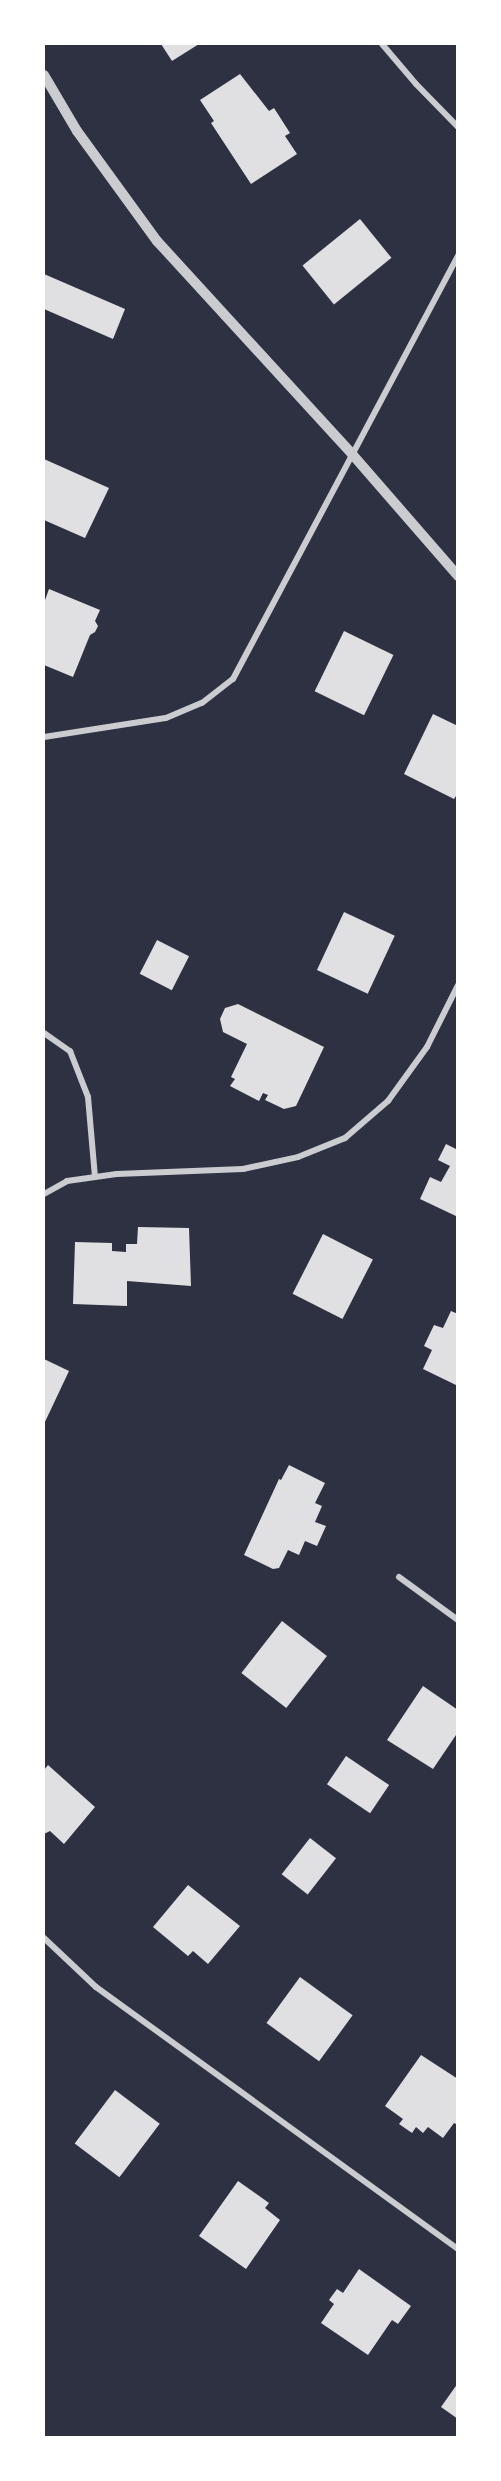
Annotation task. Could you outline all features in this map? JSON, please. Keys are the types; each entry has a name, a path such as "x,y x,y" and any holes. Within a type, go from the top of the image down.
{"street":[{"path":"382,44 416,84 458,127"},
{"path":"44,75 77,131 157,241 352,454 458,576"},
{"path":"44,737 166,718 202,703 233,679 458,255"},
{"path":"44,1194 67,1181 95,1177 243,1170 298,1157 345,1138 388,1101 427,1047 458,986"},
{"path":"44,1033 70,1051 88,1097 95,1177"},
{"path":"399,1577 458,1620"},
{"path":"44,1938 96,1987 458,2249"}],"building":[{"path":"161,44 199,44 172,61"},
{"path":"240,74 269,111 274,108 290,133 285,136 297,154 251,184 211,123 214,121 200,100"},
{"path":"360,219 391,258 334,304 302,266"},
{"path":"44,274 125,309 113,339 44,309"},
{"path":"44,459 109,488 85,538 44,520"},
{"path":"49,589 100,610 95,621 98,626 90,635 73,677 44,665 44,603"},
{"path":"344,631 393,655 364,715 315,691"},
{"path":"433,714 458,726 458,793 454,799 404,774"},
{"path":"344,912 395,936 368,994 317,970"},
{"path":"157,940 189,956 172,990 140,974"},
{"path":"238,1004 324,1047 296,1106 284,1109 265,1100 268,1095 263,1093 259,1101 230,1086 235,1079 231,1077 247,1044 223,1032 220,1019 225,1008"},
{"path":"446,1144 458,1150 458,1217 420,1199 430,1177 441,1182 450,1166 438,1160"},
{"path":"138,1227 189,1228 191,1286 127,1281 127,1306 73,1304 75,1242 112,1243 112,1251 126,1252 126,1244 137,1244"},
{"path":"323,1234 373,1259 342,1319 293,1294"},
{"path":"451,1311 458,1314 458,1386 423,1369 432,1350 424,1346 434,1325 443,1328"},
{"path":"44,1359 69,1371 44,1424"},
{"path":"289,1465 325,1483 315,1503 322,1506 315,1522 326,1526 317,1546 305,1541 299,1555 288,1550 279,1568 273,1569 244,1555 279,1479 281,1480"},
{"path":"282,1621 327,1656 286,1708 241,1673"},
{"path":"423,1686 458,1710 458,1732 433,1769 387,1740"},
{"path":"346,1756 389,1785 370,1813 327,1784"},
{"path":"48,1765 95,1807 64,1844 50,1831 44,1834 44,1770"},
{"path":"310,1838 336,1858 308,1895 282,1874"},
{"path":"188,1885 240,1926 208,1964 193,1951 188,1956 153,1927"},
{"path":"300,1977 353,2015 319,2061 266,2023"},
{"path":"421,2055 458,2079 458,2125 454,2123 443,2138 428,2127 423,2133 416,2127 412,2133 399,2124 403,2119 385,2106"},
{"path":"115,2090 160,2124 119,2177 75,2144"},
{"path":"238,2181 269,2203 265,2208 280,2220 246,2269 199,2236"},
{"path":"359,2269 411,2306 398,2324 392,2320 368,2355 321,2323 334,2304 329,2300 337,2289 343,2293"},
{"path":"458,2383 458,2419 441,2407"}]}
